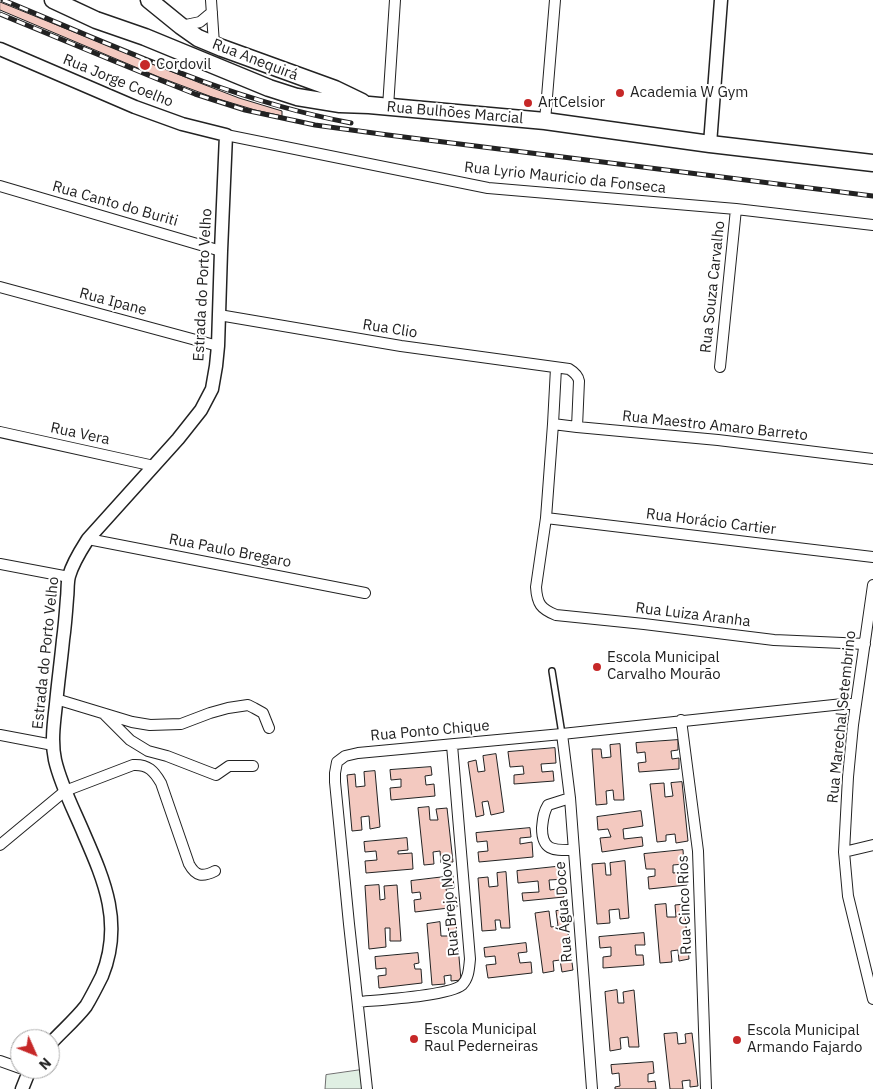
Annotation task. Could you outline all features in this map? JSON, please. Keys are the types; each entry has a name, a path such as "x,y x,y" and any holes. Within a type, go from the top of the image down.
{"main road":[{"path":"56,1 69,3 80,0"},
{"name":"Rua Anequirá","path":"149,0 180,26 198,38 335,90 368,105"},
{"name":"Rua Bulhões Marcial","path":"56,1 96,20 145,37 269,88 306,98 340,104 545,121 710,144 873,163"}],"street":[{"path":"211,0 214,44"},
{"path":"388,107 395,0"},
{"path":"545,121 555,0"},
{"path":"710,144 721,0"},
{"path":"180,26 200,22 212,12"},
{"name":"Rua Jorge Coelho","path":"0,49 135,107 182,124 226,135"},
{"name":"Rua Lyrio Mauricio da Fonseca","path":"226,135 488,188 736,209 873,225"},
{"name":"Estrada do Porto Velho","path":"60,1034 72,1023 97,987 106,966 112,927 110,908 105,890 85,836 65,791 53,746 56,698 69,577 80,551 88,539 178,439 201,410 212,389 218,346 226,135"},
{"name":"Rua Canto do Buriti","path":"0,186 221,251"},
{"name":"Rua Souza Carvalho","path":"720,367 736,209"},
{"name":"Rua Ipane","path":"0,287 218,346"},
{"name":"Rua Clio","path":"219,315 401,346 569,369 579,377 576,428"},
{"path":"546,518 556,368"},
{"name":"Rua Maestro Amaro Barreto","path":"553,424 576,428 718,440 873,459"},
{"name":"Rua Vera","path":"0,432 154,466"},
{"name":"Rua Horácio Cartier","path":"546,518 873,557"},
{"name":"Rua Luiza Aranha","path":"546,518 536,587 537,598 540,605 556,615 774,640 865,644"},
{"name":"Rua Paulo Bregaro","path":"88,539 365,593"},
{"path":"0,564 69,577"},
{"name":"Rua Marechal Setembrino","path":"873,585 848,777 844,852 848,896 873,999"},
{"path":"56,698 142,724 181,724 210,713 248,705 263,713 269,728"},
{"name":"Rua Ponto Chique","path":"367,1089 334,773 337,762 345,756 358,753 856,704"},
{"path":"102,713 130,740 148,751 167,756 216,776 229,766 253,766"},
{"name":"Rua Cinco Rios","path":"681,720 698,851 706,1089"},
{"name":"Rua Água Doce","path":"562,734 570,798 592,1089"},
{"path":"0,735 53,746"},
{"name":"Rua Brejo Novo","path":"358,1002 440,993 456,989 467,979 470,959 452,745"},
{"path":"0,845 65,791 133,765 142,764 157,775 192,869 202,875 208,875 216,871"},
{"path":"570,798 548,805 543,814 542,838 548,847 555,850 574,850"},
{"path":"844,852 873,845"}],"lane":[{"path":"552,672 562,734"}],"green space":[{"path":"361,1070 362,1089 325,1089 326,1075"}],"building":[{"path":"0,2 200,83 239,98 282,111 282,116 212,97 159,77 0,10"},
{"path":"678,740 678,750 671,751 672,759 679,758 679,769 639,772 638,763 646,762 645,752 637,753 636,743"},
{"path":"620,744 624,800 614,800 613,790 606,791 607,804 596,805 592,749 601,749 602,758 611,757 610,745"},
{"path":"555,748 556,763 541,764 542,772 553,771 554,781 514,784 514,775 524,774 523,766 510,767 508,752"},
{"path":"496,754 504,812 491,815 488,801 482,802 484,815 476,817 468,762 476,760 478,772 485,771 483,756"},
{"path":"431,767 432,775 425,776 426,785 434,784 435,796 391,800 390,788 401,787 401,779 391,780 390,770"},
{"path":"375,771 380,827 370,829 369,816 361,817 362,830 352,831 347,775 355,774 356,787 365,786 364,772"},
{"path":"682,782 688,841 676,843 675,834 666,835 666,841 657,842 650,784 664,783 665,797 673,796 671,783"},
{"path":"429,807 430,820 438,820 436,809 447,808 453,862 441,863 440,851 433,852 434,864 424,865 418,808"},
{"path":"641,811 643,826 623,829 624,839 642,837 643,846 602,852 600,838 611,837 608,829 598,830 597,817"},
{"path":"530,828 531,837 520,838 520,844 532,842 533,857 479,862 478,852 488,851 487,841 477,842 476,833"},
{"path":"407,838 408,850 398,851 398,854 412,853 413,869 366,873 365,861 377,860 376,851 365,852 364,842"},
{"path":"683,850 684,864 673,865 673,873 685,872 687,885 649,889 648,877 655,876 655,869 646,869 644,854"},
{"path":"625,861 629,918 620,919 619,909 609,910 610,923 597,924 592,864 605,863 606,875 611,875 610,863"},
{"path":"564,866 565,879 549,880 550,890 563,888 564,897 523,901 522,893 539,892 538,881 518,883 517,871"},
{"path":"506,872 510,928 501,928 500,920 495,920 496,930 482,931 478,878 488,877 489,887 498,886 497,873"},
{"path":"453,876 454,888 446,889 448,898 456,897 457,907 415,912 414,900 421,899 420,892 412,893 411,881"},
{"path":"379,885 380,900 385,899 384,886 397,885 401,941 390,941 390,928 385,928 386,947 369,949 365,886"},
{"path":"666,904 667,917 676,917 675,905 684,904 689,959 679,961 678,950 671,951 672,962 660,963 655,905"},
{"path":"565,910 573,970 562,972 560,960 553,961 554,971 543,973 535,913 549,911 551,927 558,926 556,911"},
{"path":"440,922 441,936 449,936 448,924 456,923 461,980 451,981 451,975 444,976 445,984 432,985 427,924"},
{"path":"644,933 645,945 635,945 636,955 643,955 644,965 603,968 603,957 611,956 611,947 600,948 599,937"},
{"path":"526,943 527,952 518,953 520,963 531,962 532,973 488,978 486,965 496,964 495,956 485,957 484,948"},
{"path":"418,953 419,963 414,964 415,969 421,969 422,983 379,988 378,976 386,975 386,968 376,969 375,957"},
{"path":"617,990 618,1003 624,1003 623,992 634,990 639,1047 629,1047 628,1037 620,1038 621,1049 610,1051 605,992"},
{"path":"677,1033 678,1044 686,1043 685,1034 692,1033 698,1086 690,1087 690,1080 682,1081 683,1089 670,1089 664,1034"},
{"path":"653,1062 654,1073 648,1074 648,1082 655,1081 656,1089 615,1089 615,1087 620,1086 619,1073 612,1074 611,1065"}],"railway":[{"path":"3,0 131,54 217,86 261,101 351,123"},
{"path":"0,14 195,94 245,110 315,125 873,196"}],"place":[{"name":"Cordovil","path":"145,65"},
{"name":"Academia W Gym","path":"620,93"},
{"name":"ArtCelsior","path":"528,103"},
{"name":"Escola Municipal Carvalho Mourão","path":"597,667"},
{"name":"Escola Municipal Raul Pederneiras","path":"414,1039"},
{"name":"Escola Municipal Armando Fajardo","path":"737,1040"}]}
